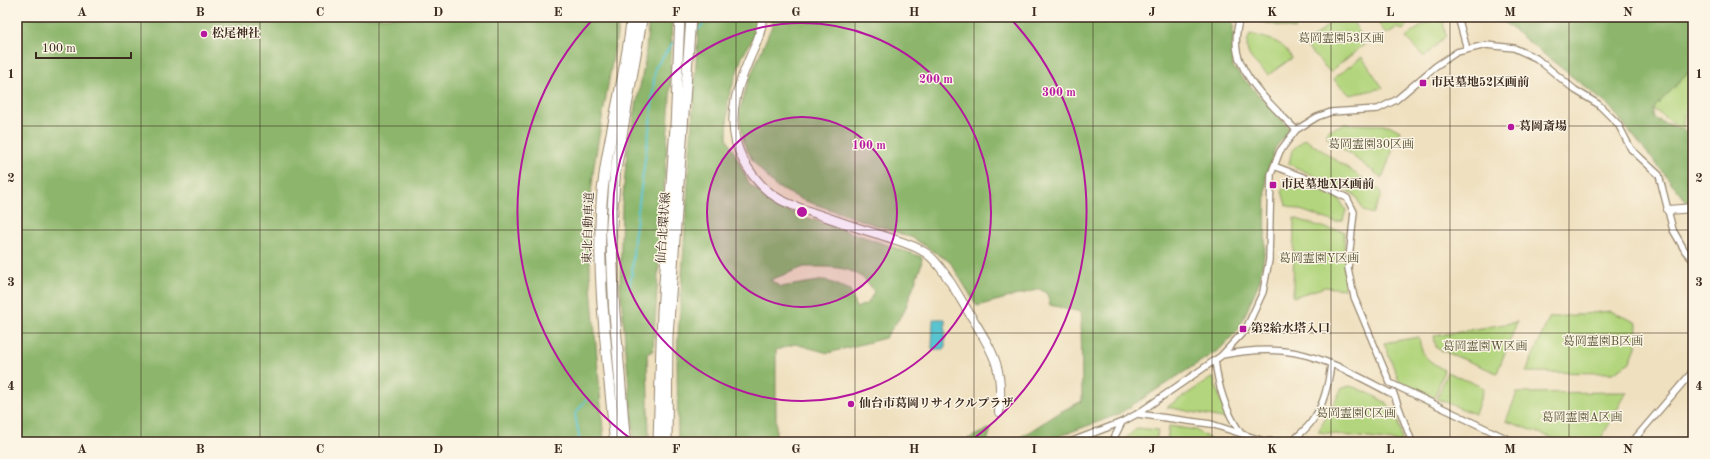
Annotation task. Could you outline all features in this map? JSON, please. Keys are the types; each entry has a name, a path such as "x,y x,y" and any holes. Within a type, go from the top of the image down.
{"highway":[{"name":"東北自動車道","path":"616,442 602,303 601,212 611,134 632,17"},
{"name":"東北自動車道","path":"625,442 614,307 611,231 615,173 642,17"}],"main road":[{"name":"仙台北環状線","path":"658,442 662,311 672,172 680,17"},
{"name":"仙台北環状線","path":"667,442 668,336 691,17"}],"street":[{"path":"762,17 759,37 738,88 734,105 734,132 740,155 745,164 760,183 780,200 902,242 929,255 938,264 991,348 997,363 1002,393 999,412"},
{"path":"1240,17 1236,39 1240,63 1253,82 1296,130"},
{"path":"1458,17 1467,49"},
{"path":"1070,442 1122,422 1137,414 1216,360 1246,329 1263,292 1270,260 1271,174 1280,151 1296,130 1317,117 1331,112 1378,109 1396,100 1436,66 1457,52 1467,49 1486,45 1514,48 1536,58 1575,90 1598,104 1618,124 1631,149 1659,175 1673,230 1685,251 1693,260"},
{"path":"1274,166 1316,182 1347,198 1354,212 1348,268 1354,297 1390,383 1412,442"},
{"path":"1668,210 1693,208"},
{"path":"1222,355 1251,351 1284,351 1311,357 1394,395"},
{"path":"1216,360 1219,385 1223,398 1228,412 1240,433"},
{"path":"1293,441 1312,421 1321,405 1326,390 1331,365"},
{"path":"1632,442 1693,371"},
{"path":"1390,383 1514,442"},
{"path":"1137,414 1197,421 1225,427 1264,441 1330,442"},
{"path":"1112,442 1122,422"},
{"path":"1244,442 1250,437"}],"green space":[{"path":"17,17 620,17 594,165 590,204 590,274 604,442 17,442"},
{"path":"649,17 672,17 670,97 653,351 647,354 649,442 634,442 620,284 622,206 627,153 645,61"},
{"path":"699,17 756,17 756,28 752,40 742,57 728,99 727,138 750,185 785,210 922,257 921,266 904,312 885,338 828,353 795,344 776,350 776,442 678,442 677,353","holes":["804,267 844,269 853,272 861,276 874,292 868,303 856,308 850,290 825,280 781,287 770,280"]},
{"path":"770,17 1235,17 1233,22 1233,67 1290,129 1275,148 1266,177 1265,248 1260,280 1239,329 1220,349 1117,415 1043,442 1013,442 1062,411 1082,401 1081,312 1050,305 1047,294 1040,289 977,306 950,262 913,238 803,200 775,186 753,161 744,144 739,112 748,82 772,26"},
{"path":"1254,17 1310,17 1294,29 1253,20"},
{"name":"葛岡霊園53区画","path":"1337,17 1350,17 1366,43 1330,72 1305,45"},
{"path":"1374,17 1414,17 1403,30 1397,28 1386,34"},
{"path":"1436,17 1442,17 1446,36 1424,57 1406,38 1412,32"},
{"path":"1500,17 1693,17 1693,68 1653,109 1655,119 1683,130 1693,138 1693,202 1688,203 1609,106 1505,23"},
{"path":"1250,34 1274,41 1284,47 1292,58 1268,75 1250,57 1248,53 1247,47"},
{"path":"1362,57 1383,88 1350,95 1333,79"},
{"path":"1693,68 1693,101 1685,114 1683,130 1653,109"},
{"name":"葛岡霊園30区画","path":"1344,124 1389,125 1400,131 1382,178 1327,137 1328,130"},
{"path":"1305,139 1380,190 1381,195 1373,214 1364,211 1355,195 1289,164 1292,150"},
{"path":"1290,178 1339,199 1346,210 1343,220 1335,222 1286,205 1282,191"},
{"name":"葛岡霊園Y区画","path":"1294,218 1328,229 1344,231 1345,289 1325,287 1293,297"},
{"name":"葛岡霊園B区画","path":"1610,311 1637,323 1636,347 1630,362 1613,373 1526,372 1549,318"},
{"name":"葛岡霊園W区画","path":"1517,322 1497,373 1436,348 1434,336"},
{"path":"1419,337 1420,344 1427,358 1444,370 1435,398 1399,381 1384,343"},
{"path":"1447,372 1484,388 1475,414 1437,399"},
{"path":"1213,377 1227,419 1167,407"},
{"name":"葛岡霊園C区画","path":"1350,386 1377,397 1390,406 1397,417 1400,426 1402,442 1318,432 1342,388"},
{"name":"葛岡霊園A区画","path":"1627,392 1599,442 1564,442 1506,421 1517,393"},
{"path":"1169,426 1196,430 1210,439 1209,442 1167,442"},
{"path":"991,428 987,442 961,442"},
{"path":"1137,428 1158,430 1156,442 1124,442 1126,438"}],"water":[{"path":"933,319 945,319 945,349 932,349"}],"waterway":[{"path":"692,33 700,28 708,17"},
{"path":"629,287 632,274 634,239 651,116 655,68 672,44 676,41"},
{"path":"580,442 575,414 586,400"}],"place":[{"name":"松尾神社","path":"204,34"},
{"name":"市民墓地52区画前","path":"1423,83"},
{"name":"葛岡斎場","path":"1511,127"},
{"name":"市民墓地X区画前","path":"1273,185"},
{"name":"第2給水塔入口","path":"1243,329"},
{"name":"仙台市葛岡リサイクルプラザ","path":"851,404"}]}
